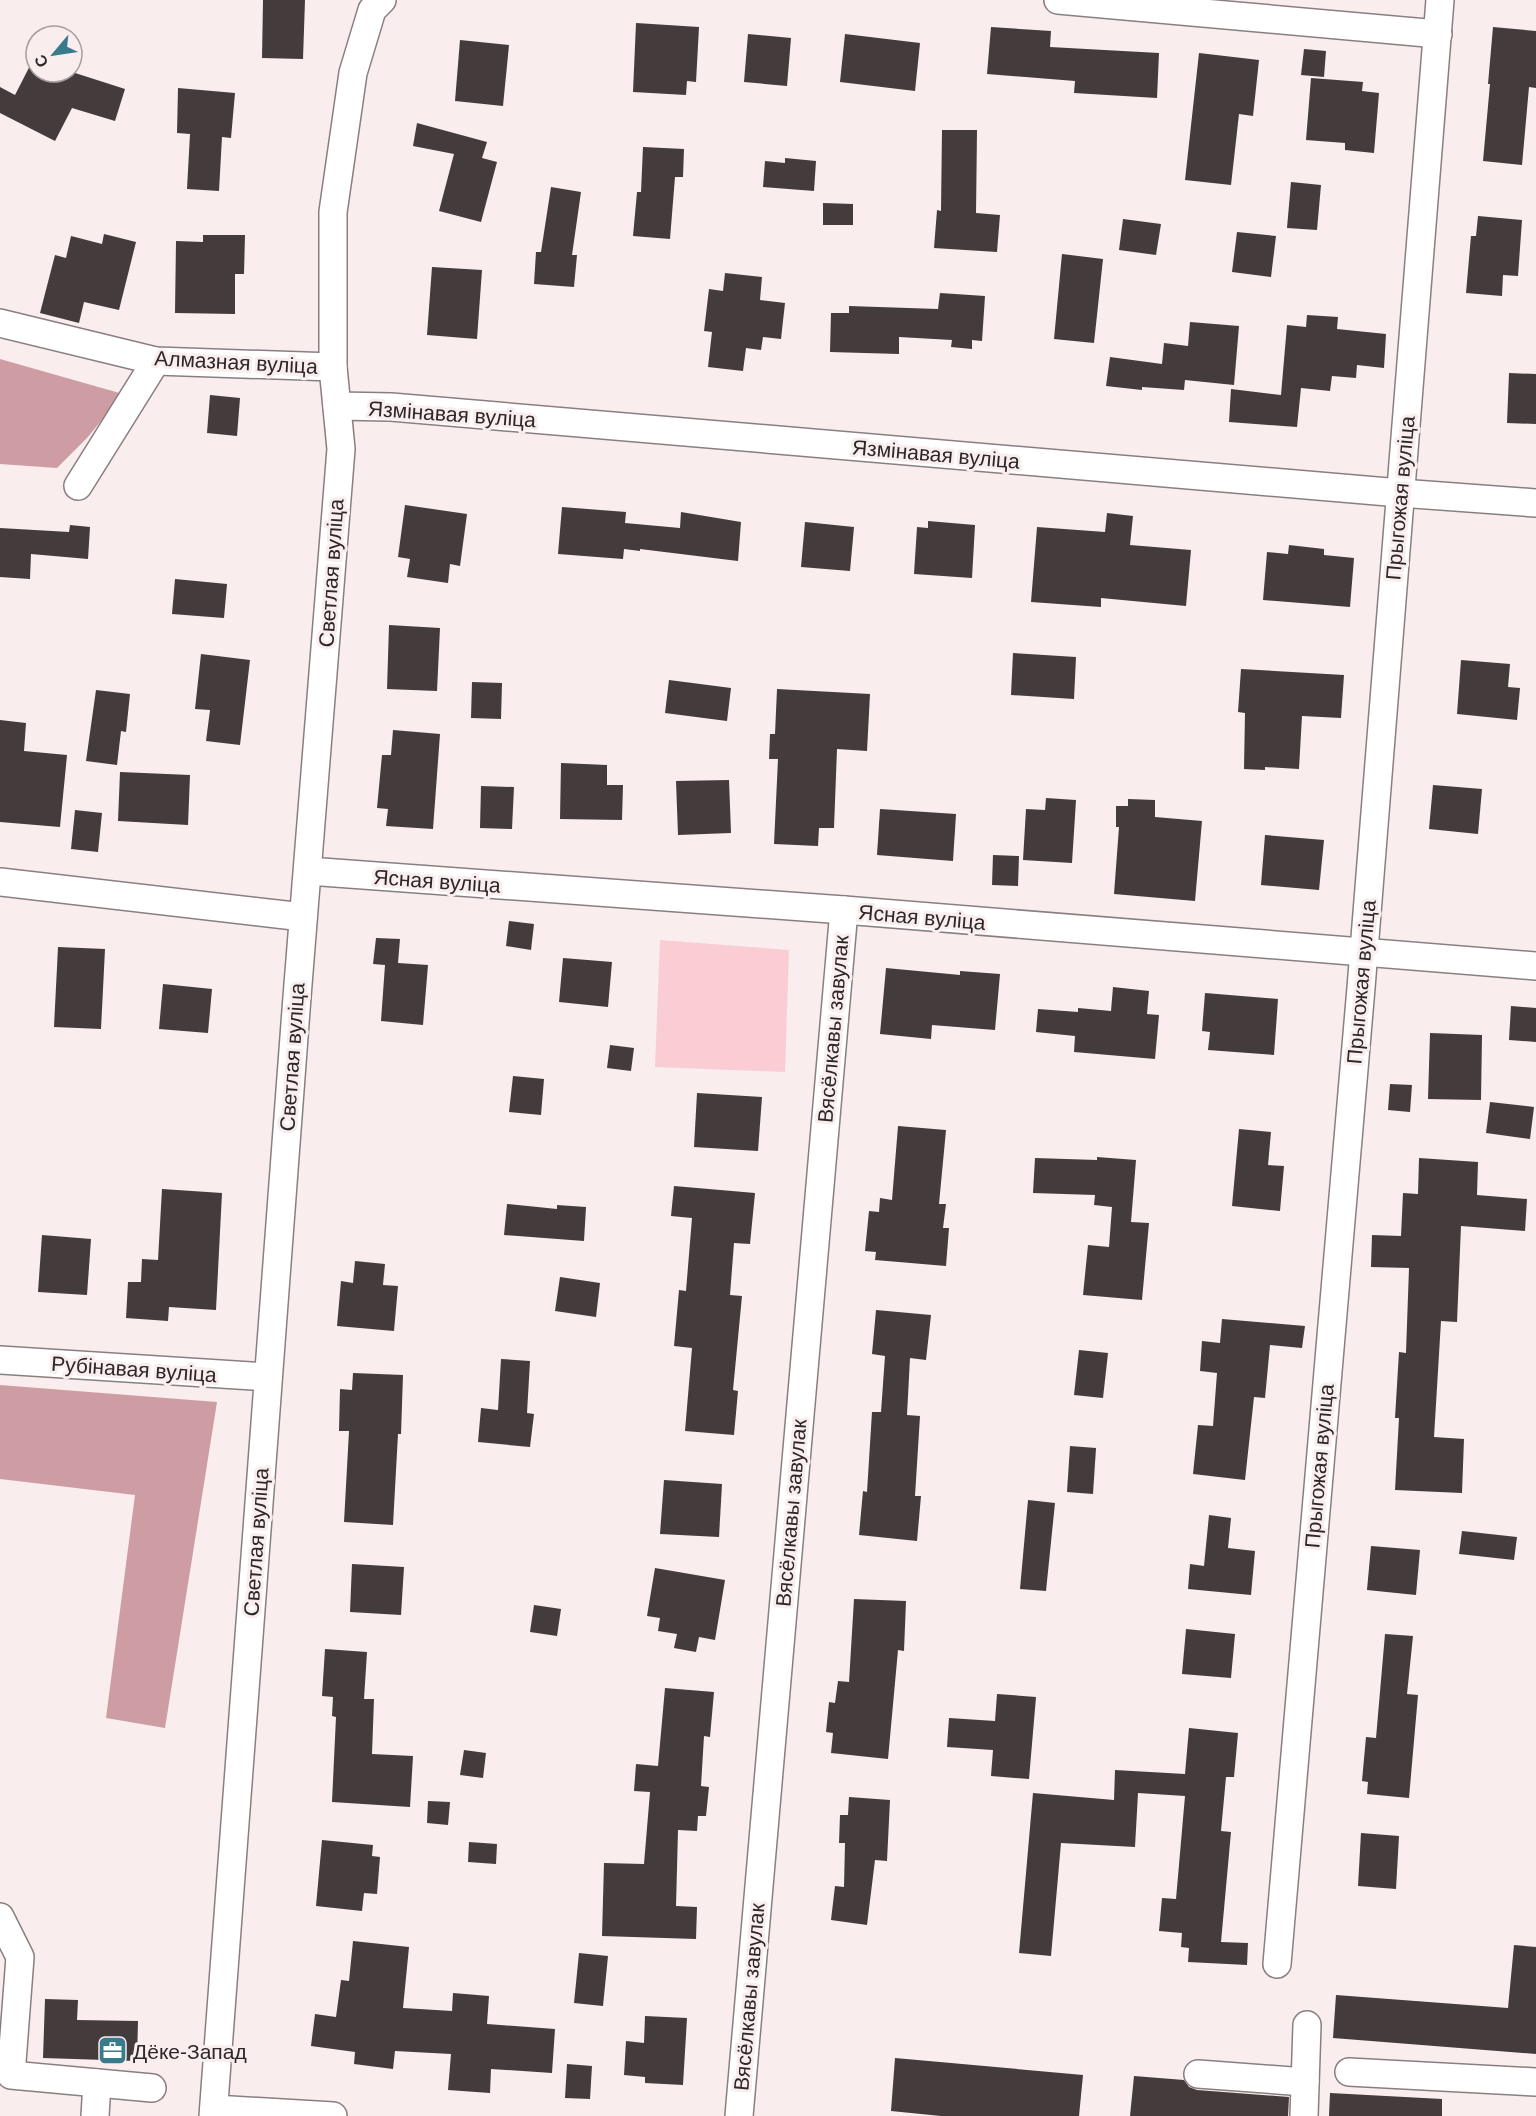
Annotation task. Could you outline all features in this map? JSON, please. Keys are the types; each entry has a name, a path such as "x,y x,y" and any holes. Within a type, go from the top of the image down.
{"street":[{"path":"1058,0 1116,2 1438,34"},
{"name":"Прыгожая вуліца","path":"1276,1964 1363,953 1440,0"},
{"name":"Светлая вуліца","path":"214,2112 303,917 341,449 333,367 333,212 353,73 374,3"},
{"name":"Алмазная вуліца","path":"0,323 156,361 333,367"},
{"path":"78,486 156,361"},
{"name":"Язмінавая вуліца","path":"337,406 390,407 1536,503"},
{"name":"Ясная вуліца","path":"308,871 844,910 1536,966"},
{"path":"0,882 303,917"},
{"name":"Вясёлкавы завулак","path":"739,2116 844,910"},
{"name":"Рубінавая вуліца","path":"0,1360 268,1377"},
{"path":"0,1917 20,1956 11,2075 152,2088"},
{"path":"1304,2116 1307,2025"},
{"path":"1349,2072 1536,2082"},
{"path":"1198,2074 1305,2082"},
{"path":"95,2116 97,2083"},
{"path":"214,2112 333,2116"}],"shaded area":[{"path":"0,359 123,394 87,438 57,468 0,464"},
{"path":"660,940 789,950 785,1072 655,1067"},
{"path":"0,1385 217,1402 165,1728 106,1718 135,1495 0,1479"}],"building":[{"path":"263,0 305,0 303,59 262,58"},
{"path":"636,23 699,27 696,82 687,81 686,95 633,92"},
{"path":"991,27 1051,31 1050,47 1159,53 1157,98 1074,93 1075,81 987,74"},
{"path":"1493,27 1536,31 1536,88 1529,87 1522,165 1483,161"},
{"path":"748,34 791,38 787,86 744,82"},
{"path":"845,34 920,43 915,91 840,82"},
{"path":"460,40 509,45 503,106 455,101"},
{"path":"1304,49 1326,51 1324,77 1301,75"},
{"path":"1199,53 1259,60 1253,116 1239,114 1231,185 1185,180"},
{"path":"84,76 125,89 115,121 72,108 55,141 0,113 0,87 15,95 24,77 24,84 84,84"},
{"path":"1311,78 1363,82 1362,91 1379,93 1374,153 1345,150 1345,143 1306,140"},
{"path":"178,88 235,93 231,138 222,137 219,191 187,189 190,134 177,133"},
{"path":"417,123 487,142 482,158 497,162 481,222 439,211 454,154 413,146"},
{"path":"942,130 977,130 976,213 1000,215 997,252 934,248 937,210 941,211"},
{"path":"643,147 684,149 683,177 675,177 670,239 633,236 637,192 641,192"},
{"path":"785,158 816,161 814,191 763,187 765,161 785,163"},
{"path":"1291,182 1321,185 1317,230 1287,228"},
{"path":"551,187 581,192 572,255 577,255 574,287 534,284 536,252 541,252"},
{"path":"823,203 853,204 853,225 823,225"},
{"path":"1478,216 1522,220 1518,276 1503,275 1502,296 1466,293 1471,236 1476,236"},
{"path":"1123,219 1161,224 1156,255 1119,250"},
{"path":"1237,232 1276,236 1271,277 1232,272"},
{"path":"104,234 136,242 119,310 84,302 79,323 40,313 55,255 66,258 71,236 102,244"},
{"path":"203,235 245,235 244,274 235,274 235,314 175,313 176,241 203,242"},
{"path":"1062,254 1103,259 1094,343 1054,339"},
{"path":"432,267 482,270 477,339 427,335"},
{"path":"725,273 762,277 760,300 785,303 781,339 763,337 761,350 746,348 743,371 708,367 712,332 704,331 709,289 723,291"},
{"path":"940,293 985,296 982,341 972,340 972,349 951,347 952,340 899,337 899,354 830,352 831,313 849,313 849,306 938,309"},
{"path":"1307,315 1338,317 1337,329 1386,334 1384,368 1357,365 1356,378 1332,376 1330,391 1301,388 1297,427 1229,422 1231,389 1281,395 1287,325 1306,327"},
{"path":"1190,322 1239,326 1234,385 1185,380 1184,390 1142,387 1142,390 1106,386 1110,357 1162,364 1164,343 1188,346"},
{"path":"1509,373 1536,374 1536,424 1507,423"},
{"path":"210,395 240,398 237,436 207,433"},
{"path":"405,505 467,514 460,566 450,564 448,583 407,577 410,559 398,557"},
{"path":"562,507 626,512 625,523 680,528 681,512 741,522 738,561 640,549 640,551 624,549 623,559 558,554"},
{"path":"1107,513 1133,516 1130,545 1191,550 1186,606 1101,598 1101,607 1031,602 1037,527 1105,532"},
{"path":"928,521 975,525 972,578 914,574 917,527 928,528"},
{"path":"805,522 854,527 850,571 801,567"},
{"path":"70,525 90,527 88,559 31,554 30,579 0,577 0,528 69,532"},
{"path":"1289,545 1324,549 1324,555 1354,558 1350,607 1263,600 1267,552 1288,554"},
{"path":"175,579 227,584 224,618 172,614"},
{"path":"389,625 440,628 437,691 387,689"},
{"path":"1013,653 1076,657 1074,699 1011,695"},
{"path":"201,654 250,660 240,745 206,741 210,710 195,709"},
{"path":"1461,660 1510,664 1508,687 1520,688 1517,720 1457,714"},
{"path":"1241,669 1344,675 1341,718 1302,716 1299,769 1265,767 1265,770 1244,769 1245,713 1238,712"},
{"path":"669,680 731,688 727,721 665,713"},
{"path":"472,682 502,683 501,719 471,718"},
{"path":"777,689 870,694 867,751 837,749 834,828 819,828 818,846 774,844 778,759 769,759 770,734 775,734"},
{"path":"96,690 130,694 126,732 121,731 117,765 86,761"},
{"path":"0,720 26,723 24,751 67,755 60,827 0,822"},
{"path":"393,730 440,734 433,829 386,826 388,809 377,808 382,755 391,755"},
{"path":"561,763 607,765 607,785 623,785 622,820 560,819"},
{"path":"120,772 190,775 188,825 118,821"},
{"path":"729,780 731,833 678,835 676,781"},
{"path":"1433,785 1482,789 1478,834 1429,829"},
{"path":"481,786 514,787 512,829 480,828"},
{"path":"1046,798 1076,800 1072,863 1023,860 1026,809 1045,810"},
{"path":"1128,799 1155,800 1155,817 1202,821 1195,901 1114,894 1119,827 1116,827 1116,806 1128,806"},
{"path":"880,809 956,814 953,861 877,855"},
{"path":"75,810 102,813 98,852 71,849"},
{"path":"1265,835 1324,840 1319,890 1261,885"},
{"path":"993,855 1019,856 1018,886 992,885"},
{"path":"509,921 534,924 531,950 506,946"},
{"path":"376,938 400,939 398,963 428,965 423,1025 381,1021 385,965 373,964"},
{"path":"58,947 105,949 101,1029 54,1027"},
{"path":"563,958 612,962 608,1007 559,1002"},
{"path":"886,968 960,975 960,971 1000,974 995,1030 932,1025 931,1039 880,1034"},
{"path":"163,984 212,989 208,1033 159,1029"},
{"path":"1113,987 1149,991 1147,1014 1159,1015 1155,1059 1074,1052 1075,1036 1036,1032 1038,1009 1078,1012 1078,1008 1111,1011"},
{"path":"1205,993 1278,999 1274,1055 1208,1050 1210,1032 1202,1031"},
{"path":"1511,1006 1536,1008 1536,1042 1509,1040"},
{"path":"1430,1033 1482,1035 1481,1100 1428,1099"},
{"path":"610,1045 634,1048 631,1071 607,1068"},
{"path":"513,1076 544,1079 541,1115 509,1112"},
{"path":"1390,1084 1412,1085 1410,1112 1388,1110"},
{"path":"697,1093 762,1097 758,1151 694,1147"},
{"path":"1490,1102 1534,1107 1530,1139 1486,1133"},
{"path":"898,1126 946,1130 939,1204 946,1204 943,1228 949,1228 946,1266 875,1260 876,1252 865,1251 869,1211 879,1212 880,1198 892,1200"},
{"path":"1239,1129 1271,1132 1268,1165 1284,1166 1280,1211 1232,1206"},
{"path":"1097,1157 1136,1160 1131,1222 1149,1223 1142,1300 1083,1295 1088,1245 1109,1247 1112,1207 1094,1205 1095,1195 1033,1193 1035,1158 1097,1160"},
{"path":"1419,1158 1478,1162 1477,1195 1527,1199 1525,1231 1461,1226 1457,1322 1441,1321 1434,1437 1464,1439 1462,1493 1395,1490 1399,1418 1395,1418 1399,1352 1406,1353 1409,1268 1371,1267 1372,1235 1401,1236 1403,1193 1418,1194"},
{"path":"674,1186 755,1193 750,1244 734,1243 730,1295 742,1296 733,1390 738,1391 734,1435 685,1431 692,1348 674,1346 679,1290 686,1291 692,1218 671,1216"},
{"path":"162,1189 222,1193 216,1310 169,1307 168,1321 126,1318 128,1282 141,1282 142,1259 158,1260"},
{"path":"507,1204 557,1209 557,1205 586,1207 584,1241 504,1235"},
{"path":"42,1235 91,1239 87,1295 38,1292"},
{"path":"355,1261 385,1264 383,1285 398,1286 394,1331 337,1326 341,1281 353,1283"},
{"path":"560,1277 600,1283 596,1317 555,1311"},
{"path":"876,1310 931,1315 926,1360 910,1358 907,1415 920,1416 915,1496 921,1496 917,1541 859,1535 863,1491 867,1492 872,1412 881,1412 885,1356 872,1354"},
{"path":"1222,1319 1305,1326 1302,1348 1270,1345 1265,1398 1254,1397 1245,1480 1193,1474 1198,1425 1213,1426 1217,1373 1200,1371 1202,1341 1220,1343"},
{"path":"1079,1350 1108,1353 1103,1398 1074,1395"},
{"path":"501,1359 530,1361 527,1413 534,1414 530,1447 478,1442 481,1408 498,1410"},
{"path":"353,1373 403,1375 401,1434 398,1434 393,1525 344,1522 349,1431 339,1431 340,1389 352,1390"},
{"path":"1070,1446 1096,1448 1093,1494 1067,1492"},
{"path":"664,1480 722,1484 719,1537 660,1534"},
{"path":"1028,1500 1055,1503 1046,1591 1020,1589"},
{"path":"1209,1515 1231,1518 1228,1548 1255,1551 1251,1595 1188,1589 1190,1564 1204,1566"},
{"path":"1462,1531 1517,1537 1514,1560 1459,1554"},
{"path":"1371,1546 1420,1550 1416,1595 1367,1590"},
{"path":"352,1564 404,1567 401,1615 350,1612"},
{"path":"655,1568 725,1580 715,1640 699,1637 696,1652 674,1648 677,1634 658,1631 660,1618 647,1616"},
{"path":"854,1599 906,1601 904,1651 898,1650 888,1759 831,1753 833,1733 826,1732 829,1702 835,1703 838,1681 849,1682"},
{"path":"534,1605 561,1609 557,1636 530,1632"},
{"path":"1186,1629 1235,1634 1231,1678 1182,1674"},
{"path":"1385,1634 1413,1636 1407,1694 1418,1695 1409,1798 1367,1794 1368,1782 1362,1781 1366,1737 1376,1738"},
{"path":"325,1649 367,1652 364,1699 374,1699 372,1754 413,1756 410,1807 332,1802 336,1717 332,1716 333,1697 322,1696"},
{"path":"665,1688 714,1692 710,1737 704,1736 701,1786 709,1787 706,1816 698,1816 697,1831 678,1830 676,1906 697,1907 696,1939 602,1936 604,1863 644,1864 650,1792 634,1791 636,1764 658,1766"},
{"path":"997,1694 1036,1697 1029,1779 991,1776 993,1750 947,1747 949,1718 995,1721"},
{"path":"1189,1728 1238,1733 1234,1777 1226,1777 1221,1831 1231,1832 1221,1942 1248,1943 1247,1965 1188,1962 1189,1948 1181,1947 1182,1933 1159,1931 1162,1898 1176,1899 1185,1796 1138,1793 1135,1847 1061,1843 1051,1956 1019,1953 1033,1793 1114,1800 1115,1770 1185,1774"},
{"path":"464,1750 486,1753 483,1778 460,1775"},
{"path":"849,1797 890,1800 887,1861 875,1860 867,1925 831,1920 835,1886 844,1887 845,1843 839,1843 840,1815 848,1815"},
{"path":"428,1801 450,1802 448,1825 427,1823"},
{"path":"1361,1833 1399,1836 1396,1889 1358,1886"},
{"path":"322,1840 373,1845 372,1856 380,1857 377,1894 364,1893 362,1911 316,1906"},
{"path":"469,1842 497,1844 496,1864 468,1862"},
{"path":"353,1941 409,1947 403,2008 452,2011 453,1993 489,1996 487,2024 555,2029 552,2073 491,2069 490,2093 448,2090 451,2054 395,2051 393,2069 354,2064 355,2052 311,2046 315,2014 336,2017 341,1980 349,1981"},
{"path":"1514,1945 1536,1947 1536,2054 1333,2038 1336,1995 1508,2008"},
{"path":"579,1953 608,1956 603,2006 574,2003"},
{"path":"45,1999 78,2000 77,2020 138,2021 137,2061 43,2058"},
{"path":"645,2016 687,2018 683,2085 645,2083 645,2077 624,2075 626,2041 644,2043"},
{"path":"895,2058 1083,2075 1079,2116 941,2116 891,2111"},
{"path":"567,2064 592,2066 590,2099 565,2098"},
{"path":"1134,2076 1184,2080 1189,2087 1197,2090 1289,2097 1288,2116 1130,2116"},
{"path":"1330,2093 1442,2099 1442,2116 1329,2116"}],"place":[{"name":"Дёке-Запад","path":"112,2051"}]}
